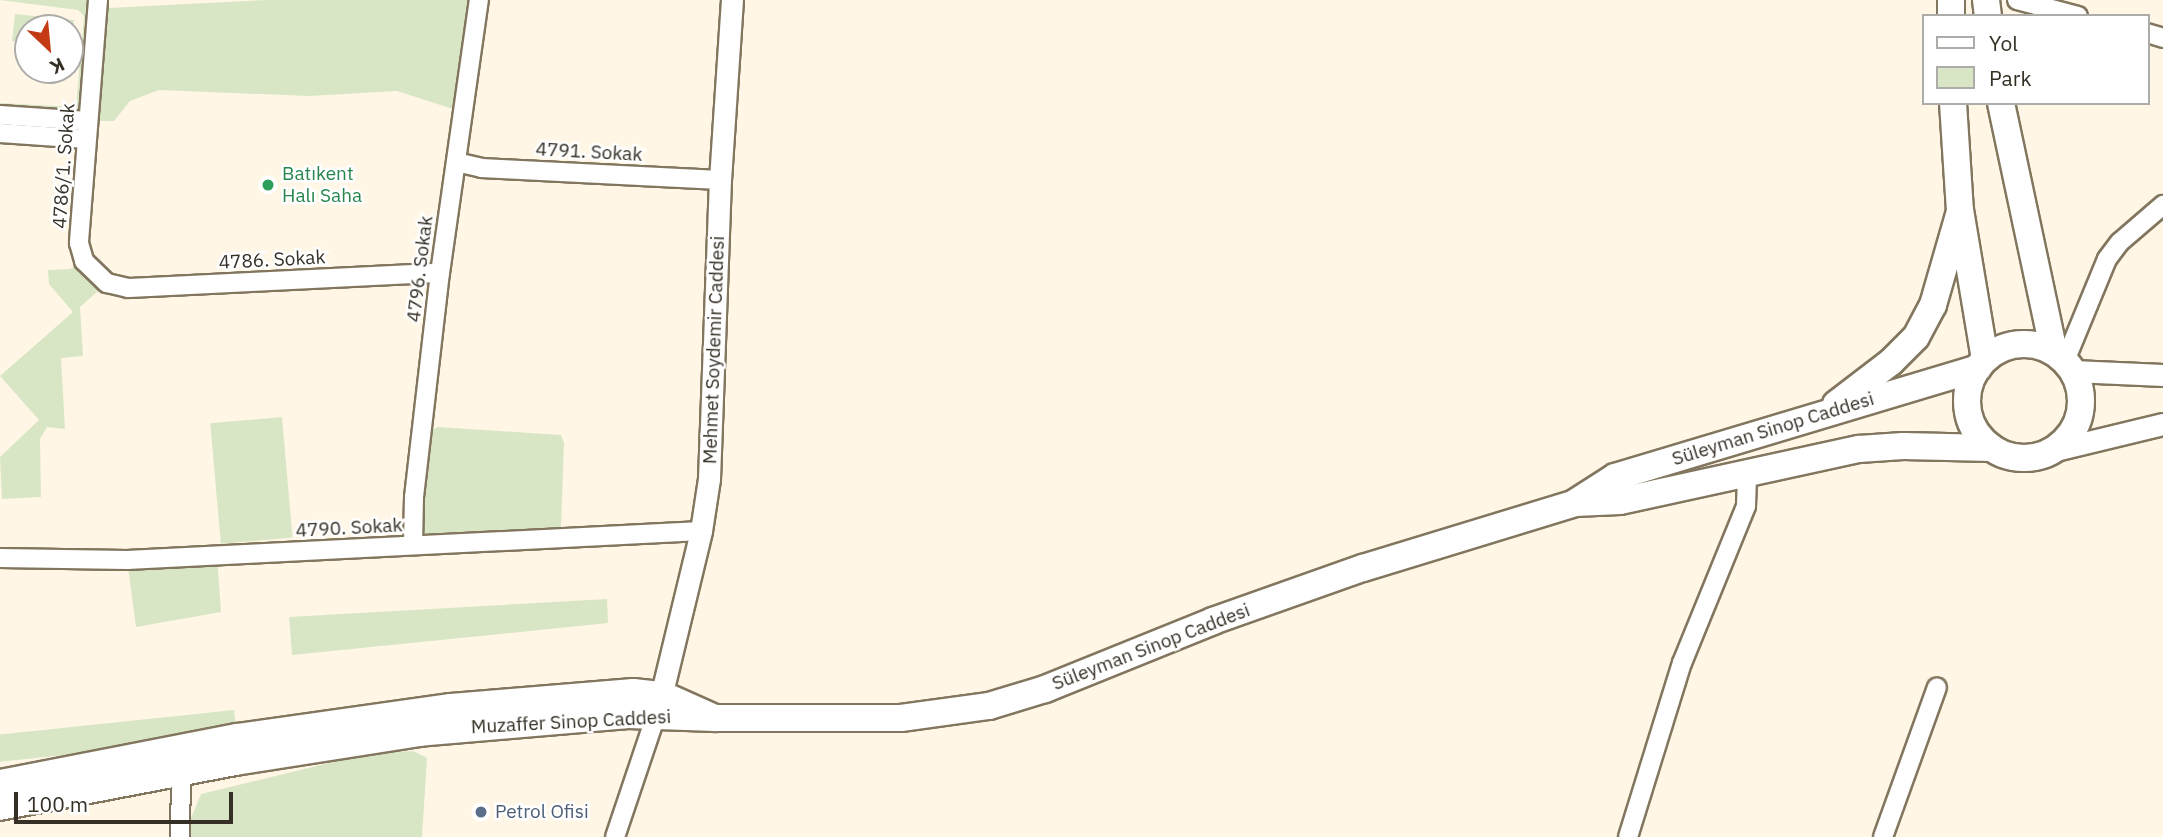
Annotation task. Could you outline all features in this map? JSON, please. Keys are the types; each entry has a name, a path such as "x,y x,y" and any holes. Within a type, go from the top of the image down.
{"main road":[{"path":"1953,105 1960,210 1981,363"},
{"path":"2001,105 2064,361 2081,400 2079,416 2068,436 2051,451 2021,457 1992,448 1981,438 1968,411 1970,381 1981,363 2006,346 2019,344 2043,347 2064,361"},
{"path":"1824,414 1891,362 1916,337 1933,305 1960,210"},
{"name":"Süleyman Sinop Caddesi","path":"1575,503 1615,477 1981,363"},
{"name":"Süleyman Sinop Caddesi","path":"715,718 901,718 989,706 1045,689 1213,621 1363,568 1575,503 1620,501 1859,449 1903,446 1992,448"},
{"name":"Muzaffer Sinop Caddesi","path":"0,783 237,737 386,714 633,692 659,705 715,718"},
{"name":"Muzaffer Sinop Caddesi","path":"0,807 181,772 421,733 659,705"}],"street":[{"name":"4786/1. Sokak","path":"98,0 79,250 89,267 107,283"},
{"name":"4796. Sokak","path":"413,545 414,497 440,274 479,0"},
{"name":"Mehmet Soydemir Caddesi","path":"659,705 701,531 712,442 720,180 732,0"},
{"path":"2017,0 2070,14"},
{"path":"0,115 87,130"},
{"path":"0,133 87,130"},
{"name":"4791. Sokak","path":"456,162 481,168 720,180"},
{"path":"2163,205 2120,242 2107,259 2064,361 2163,375"},
{"name":"4786. Sokak","path":"107,283 128,288 440,274"},
{"path":"2051,451 2163,424"},
{"path":"1628,837 1682,663 1746,506 1747,473"},
{"name":"4790. Sokak","path":"0,558 91,561 701,531"},
{"path":"1884,837 1937,687"},
{"path":"615,837 659,705"},
{"path":"180,837 181,772"}],"green space":[{"path":"0,0 98,0 88,121 0,115 0,103 76,107 78,84 84,84 84,14 78,10"},
{"path":"266,0 472,0 456,110 397,91 309,96 159,90 130,101 114,121 96,121 108,8"},
{"path":"84,261 107,283 80,307 83,356 61,358 65,429 47,427 40,439 41,497 2,499 0,457 39,420 0,376 73,312 49,284 48,270 70,269"},
{"path":"282,417 293,538 221,544 210,423"},
{"path":"438,427 561,435 564,443 561,527 424,536 421,533 421,515 431,430"},
{"path":"217,556 221,612 136,627 127,560"},
{"path":"607,599 608,623 292,655 289,617"},
{"path":"234,710 237,737 0,762 0,735"},
{"path":"413,751 427,758 422,837 190,837 191,818 201,794 370,753"}],"place":[{"name":"Batıkent Halı Saha","path":"268,185"},
{"name":"Petrol Ofisi","path":"481,812"}]}
